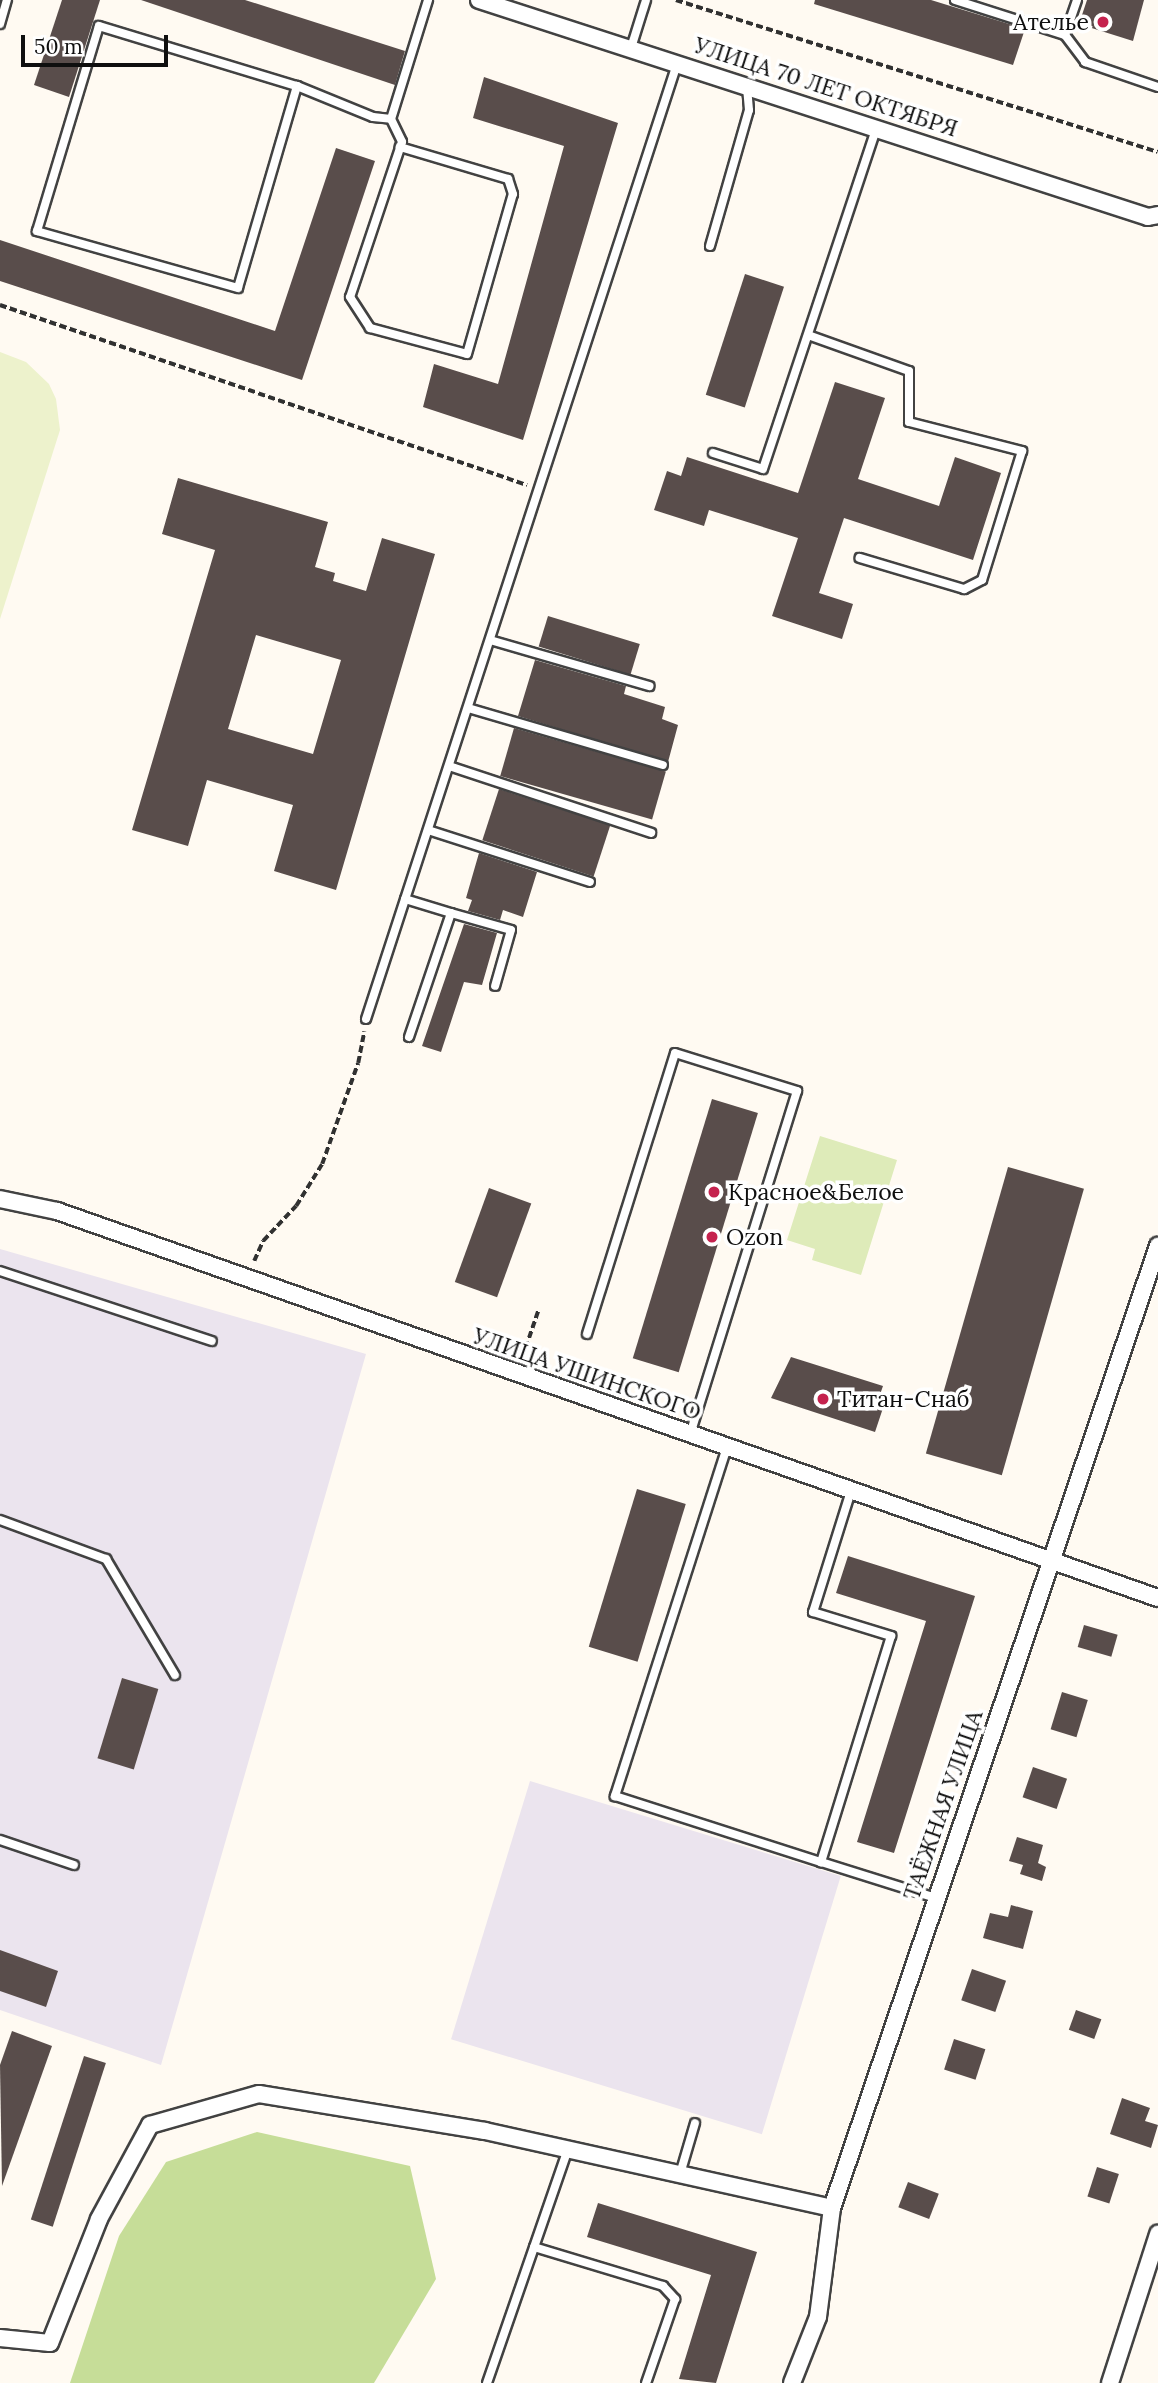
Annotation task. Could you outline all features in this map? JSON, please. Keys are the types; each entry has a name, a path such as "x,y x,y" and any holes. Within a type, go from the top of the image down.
{"street":[{"name":"УЛИЦА 70 ЛЕТ ОКТЯБРЯ","path":"479,0 507,4 631,48 877,126 1148,217 1158,215"},
{"name":"УЛИЦА УШИНСКОГО","path":"0,1199 57,1211 1158,1598"},
{"name":"ТАЁЖНАЯ УЛИЦА","path":"792,2383 818,2317 832,2208 1049,1560 1158,1246"},
{"path":"0,2338 50,2343 99,2219 149,2125 259,2094 568,2149 832,2208"},
{"path":"1110,2383 1158,2234"}],"lane":[{"path":"0,24 7,0"},
{"path":"400,147 508,179 513,194 467,354 370,328 349,298 400,147 391,119 428,0"},
{"path":"631,48 646,0"},
{"path":"954,0 1065,35 1085,62 1158,87"},
{"path":"1065,35 1077,0"},
{"path":"297,86 238,288 37,231 99,26 297,86 373,117 391,119"},
{"path":"366,1019 678,62"},
{"path":"710,246 748,110 746,84"},
{"path":"713,453 763,469 877,126"},
{"path":"808,335 908,371 908,422 1022,452 982,580 964,589 860,558"},
{"path":"490,640 649,686"},
{"path":"468,708 663,765"},
{"path":"449,766 651,833"},
{"path":"428,830 590,882"},
{"path":"405,899 512,930 495,986"},
{"path":"409,1037 451,913"},
{"path":"587,1334 675,1053 797,1091 690,1434"},
{"path":"0,1271 212,1341"},
{"path":"727,1447 615,1796 936,1898"},
{"path":"821,1862 891,1636 813,1612 851,1491"},
{"path":"0,1520 106,1559 175,1675"},
{"path":"0,1840 74,1865"},
{"path":"680,2174 695,2123"},
{"path":"487,2383 568,2149"},
{"path":"534,2248 663,2286 675,2299 646,2383"}],"path":[{"path":"676,0 1158,152"},
{"path":"0,305 539,489"},
{"path":"246,1279 263,1241 296,1206 323,1164 358,1063 366,1019"},
{"path":"517,1373 538,1311"}],"shaded area":[{"path":"0,1249 366,1354 161,2065 0,2010"},
{"path":"530,1781 841,1876 762,2134 451,2039"}],"green space":[{"path":"0,352 26,362 49,384 56,399 60,430 0,619"},
{"path":"820,1136 897,1160 861,1275 812,1260 815,1249 787,1240"},
{"path":"257,2132 410,2166 436,2279 374,2383 70,2383 119,2236 166,2162"}],"building":[{"path":"62,0 100,0 69,97 34,85"},
{"path":"141,0 245,0 405,51 395,85"},
{"path":"815,0 931,0 1025,29 1013,65 814,4"},
{"path":"1087,0 1144,0 1133,41 1079,24"},
{"path":"484,77 618,123 523,440 423,407 434,364 498,384 564,146 473,118"},
{"path":"336,148 375,161 302,380 0,281 0,240 275,331"},
{"path":"745,274 784,287 745,407 706,395"},
{"path":"835,382 885,398 858,479 939,506 955,457 1001,473 973,560 844,518 819,593 853,604 842,639 772,616 798,538 709,510 704,526 654,510 667,471 681,476 687,457 798,493"},
{"path":"178,478 328,522 315,567 335,573 333,581 366,591 382,538 435,554 336,890 274,871 293,805 207,780 188,846 132,830 215,550 162,534","holes":["256,635 341,660 313,754 228,729"]},
{"path":"548,616 640,644 630,675 539,647"},
{"path":"535,660 626,686 624,694 665,707 662,719 678,725 668,762 518,716"},
{"path":"514,728 666,772 652,820 500,776"},
{"path":"499,789 610,825 594,877 482,840"},
{"path":"479,853 537,872 523,917 503,910 500,920 468,911 472,900 466,898"},
{"path":"464,924 497,933 482,985 464,982 441,1052 422,1046"},
{"path":"712,1099 758,1113 679,1372 633,1358"},
{"path":"1008,1167 1084,1189 1002,1475 926,1453"},
{"path":"489,1188 531,1203 497,1297 455,1282"},
{"path":"791,1357 883,1386 876,1406 883,1408 875,1432 771,1398"},
{"path":"637,1489 686,1504 638,1662 589,1647"},
{"path":"848,1556 975,1596 894,1853 857,1842 926,1621 836,1593"},
{"path":"1084,1625 1118,1635 1111,1657 1078,1647"},
{"path":"122,1678 158,1689 134,1769 97,1758"},
{"path":"1062,1692 1088,1700 1076,1737 1051,1729"},
{"path":"1033,1767 1067,1779 1057,1809 1023,1797"},
{"path":"1017,1837 1043,1845 1038,1863 1046,1867 1042,1881 1020,1874 1023,1865 1009,1861"},
{"path":"1011,1905 1033,1911 1023,1949 983,1938 990,1913 1008,1917"},
{"path":"0,1950 58,1971 46,2007 0,1991"},
{"path":"972,1969 1006,1981 995,2012 961,2000"},
{"path":"1076,2010 1101,2019 1094,2039 1069,2030"},
{"path":"12,2031 52,2046 2,2186 0,2065"},
{"path":"954,2039 985,2049 975,2080 944,2069"},
{"path":"84,2056 106,2063 53,2227 31,2220"},
{"path":"1122,2098 1150,2108 1145,2121 1158,2125 1151,2148 1110,2134"},
{"path":"1097,2167 1119,2174 1109,2204 1087,2196"},
{"path":"908,2182 939,2194 929,2219 898,2207"},
{"path":"598,2203 757,2252 716,2383 679,2379 711,2275 587,2237"}],"place":[{"name":"Ателье","path":"1103,22"},
{"name":"Красное&Белое","path":"714,1192"},
{"name":"Ozon","path":"712,1237"},
{"name":"Титан-Снаб","path":"823,1399"}]}
